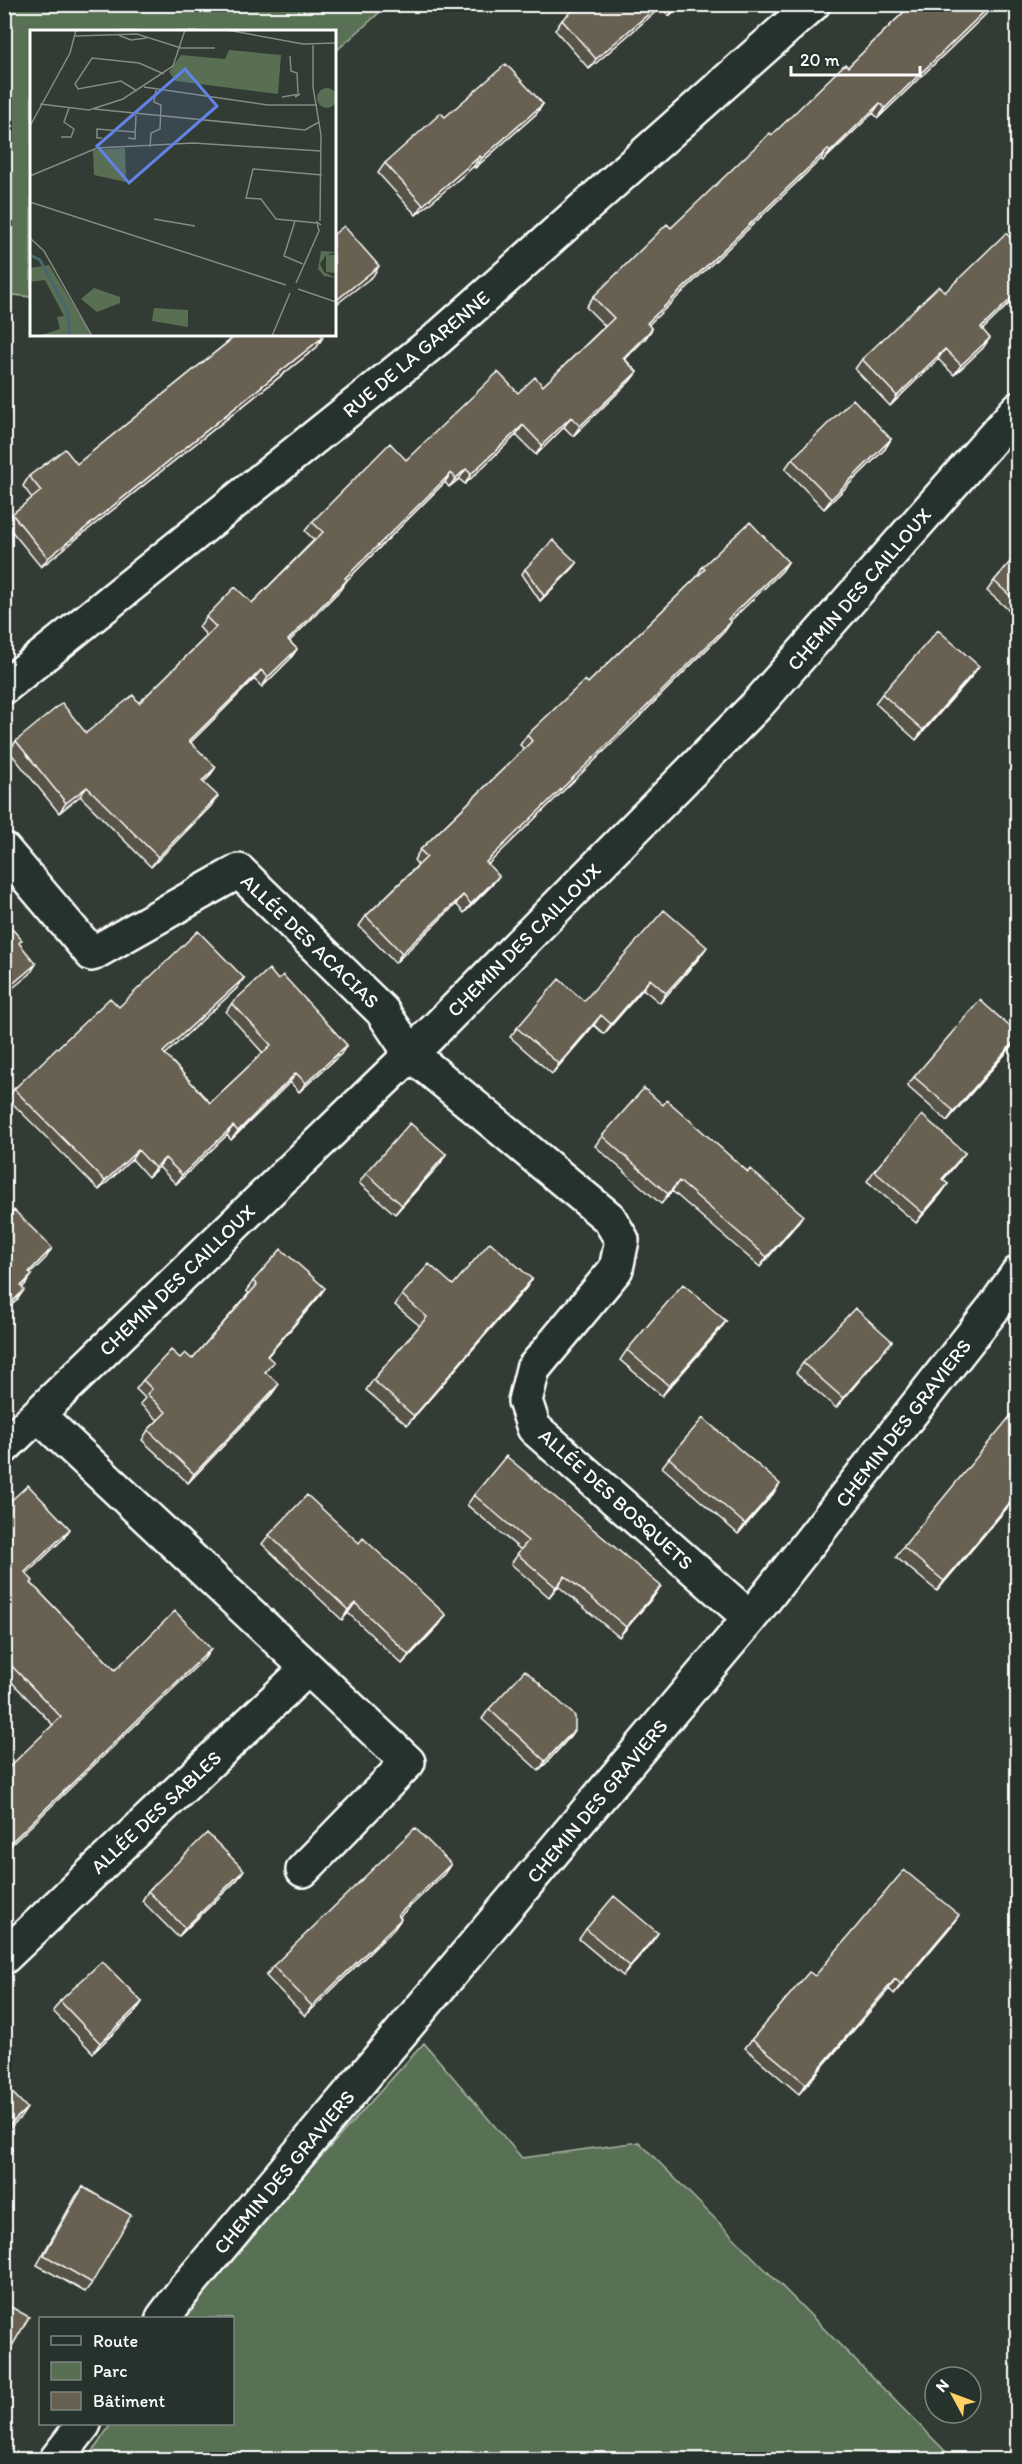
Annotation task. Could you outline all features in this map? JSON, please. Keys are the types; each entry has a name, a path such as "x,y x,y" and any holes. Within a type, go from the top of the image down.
{"street":[{"name":"RUE DE LA GARENNE","path":"4,687 437,339 813,4"},
{"name":"CHEMIN DES CAILLOUX","path":"4,1447 411,1053 756,706 1017,409"},
{"name":"ALLÉE DES ACACIAS","path":"4,849 92,954 239,870 382,1011 411,1053"},
{"name":"ALLÉE DES BOSQUETS","path":"411,1053 609,1218 622,1240 616,1269 533,1369 525,1401 534,1428 750,1618"},
{"name":"CHEMIN DES GRAVIERS","path":"164,2317 184,2290 750,1618 995,1306 1017,1273"},
{"path":"38,1415 408,1762 303,1870"},
{"name":"ALLÉE DES SABLES","path":"4,1956 308,1668"},
{"path":"56,2460 83,2425"}],"green space":[{"path":"5,4 388,5 336,51 336,30 30,30 30,297 5,294"},
{"path":"424,2043 522,2158 639,2142 953,2459 87,2460 110,2425 234,2425 234,2317 182,2317 200,2291"}],"building":[{"path":"580,4 660,4 596,59 562,20"},
{"path":"912,4 992,4 885,108 880,103 830,152 828,149 647,323 652,329 623,358 637,372 580,426 571,417 542,445 523,425 471,474 466,469 456,478 451,473 345,578 347,580 288,640 297,649 268,677 261,670 189,741 216,767 202,781 218,796 158,857 87,787 66,803 16,741 62,703 86,733 133,695 139,703 216,627 206,617 235,587 252,603 323,532 312,522 390,443 406,460 498,372 518,393 535,377 543,386 614,318 593,297 667,224 671,228 845,64 848,67"},
{"path":"506,64 543,104 482,158 480,156 423,205 385,163 441,113 445,117"},
{"path":"344,226 379,266 336,300 336,232"},
{"path":"1006,233 1017,245 1017,293 981,328 990,338 961,365 945,349 897,396 862,359 939,286 945,292"},
{"path":"236,336 323,337 48,558 12,514 41,491 29,476 65,449 77,464"},
{"path":"853,399 891,439 831,499 792,459"},
{"path":"750,522 788,562 728,619 731,622 642,711 486,862 499,876 471,904 463,895 402,953 366,916 427,857 420,850 532,741 527,735 585,680 588,683 705,569 702,567"},
{"path":"553,540 577,563 544,596 525,569"},
{"path":"1017,554 1017,602 994,581"},
{"path":"938,630 979,666 923,730 882,694"},
{"path":"664,910 707,947 666,993 650,979 611,1024 601,1015 559,1064 517,1028 559,979 584,1001"},
{"path":"4,920 22,940 19,943 36,964 4,991"},
{"path":"198,931 244,978 163,1052 210,1103 271,1045 232,1003 269,969 278,980 283,975 347,1045 306,1083 296,1073 238,1131 233,1126 182,1175 165,1158 155,1168 138,1150 105,1181 14,1089 110,998 119,1007"},
{"path":"980,1000 1017,1033 1017,1038 954,1111 914,1077"},
{"path":"644,1088 663,1105 667,1100 748,1172 750,1169 803,1215 767,1257 679,1181 668,1194 602,1136"},
{"path":"922,1115 965,1153 942,1179 948,1184 923,1213 874,1171"},
{"path":"410,1123 446,1154 402,1205 366,1173"},
{"path":"14,1210 52,1248 29,1272 32,1275 21,1286 24,1290 4,1310 4,1220"},
{"path":"490,1242 532,1279 414,1416 373,1380 427,1317 402,1295 429,1264 453,1285"},
{"path":"281,1249 325,1288 267,1356 274,1362 265,1372 279,1384 194,1474 148,1430 166,1412 147,1394 152,1389 143,1380 171,1350 180,1358 185,1353 192,1359 257,1285 253,1281"},
{"path":"683,1284 726,1321 669,1386 627,1350"},
{"path":"855,1308 892,1341 843,1398 803,1363"},
{"path":"1017,1408 1017,1494 944,1581 903,1547"},
{"path":"703,1418 780,1484 745,1524 669,1458"},
{"path":"506,1456 661,1586 626,1627 565,1576 556,1587 517,1554 528,1541 474,1495"},
{"path":"28,1485 70,1529 25,1572 33,1581 31,1583 115,1670 175,1611 211,1649 4,1849 4,1772 61,1717 4,1658 4,1507"},
{"path":"307,1495 359,1543 363,1538 446,1615 409,1655 355,1603 348,1610 269,1535"},
{"path":"525,1670 575,1716 575,1729 545,1761 489,1709"},
{"path":"415,1828 451,1864 398,1915 401,1919 312,2006 273,1966"},
{"path":"207,1833 244,1870 185,1928 148,1891"},
{"path":"904,1870 959,1915 901,1984 895,1979 806,2084 752,2039 809,1972 815,1976"},
{"path":"614,1896 658,1933 630,1966 586,1929"},
{"path":"102,1961 142,2002 100,2043 60,2001"},
{"path":"4,2084 27,2108 4,2130"},
{"path":"4,2142 12,2150 4,2157"},
{"path":"83,2187 131,2215 92,2283 44,2255"},
{"path":"4,2303 29,2317 4,2360"}]}
